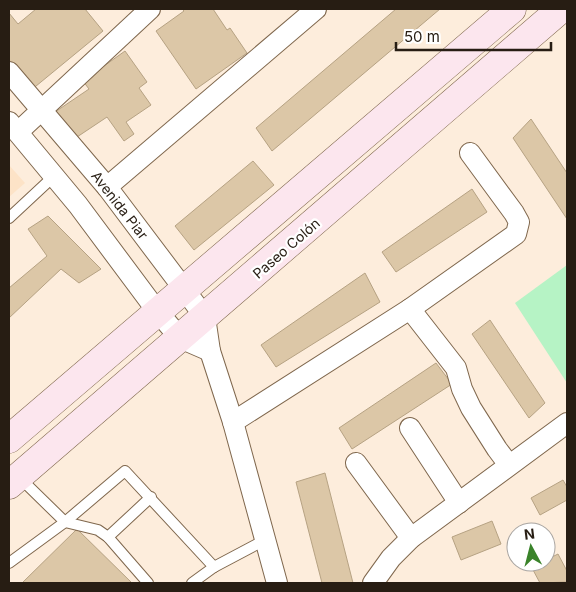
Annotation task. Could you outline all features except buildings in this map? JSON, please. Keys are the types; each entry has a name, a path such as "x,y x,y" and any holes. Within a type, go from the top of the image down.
{"main road":[{"path":"9,439 512,9"},
{"name":"Paseo Colón","path":"13,481 561,9"}],"street":[{"path":"150,9 42,110 13,127 78,205 157,311 180,338 210,351"},
{"path":"107,187 316,9"},
{"name":"Avenida Piar","path":"9,72 107,187 205,317 210,351 233,422 277,583"},
{"path":"233,422 410,309 516,234 519,222 514,213 470,153"},
{"path":"410,309 456,368 470,408 509,465"},
{"path":"372,583 390,558 411,538 567,423"},
{"path":"410,428 459,503"},
{"path":"356,463 411,538"}],"lane":[{"path":"9,218 54,177"},
{"path":"9,563 65,522 125,471 214,567"},
{"path":"13,481 65,522 92,528 108,537 148,583"},
{"path":"108,537 151,497"},
{"path":"192,583 214,567 266,540"}],"shaded area":[{"path":"9,165 25,183 9,197"}],"green space":[{"path":"567,265 567,383 515,303"}]}
